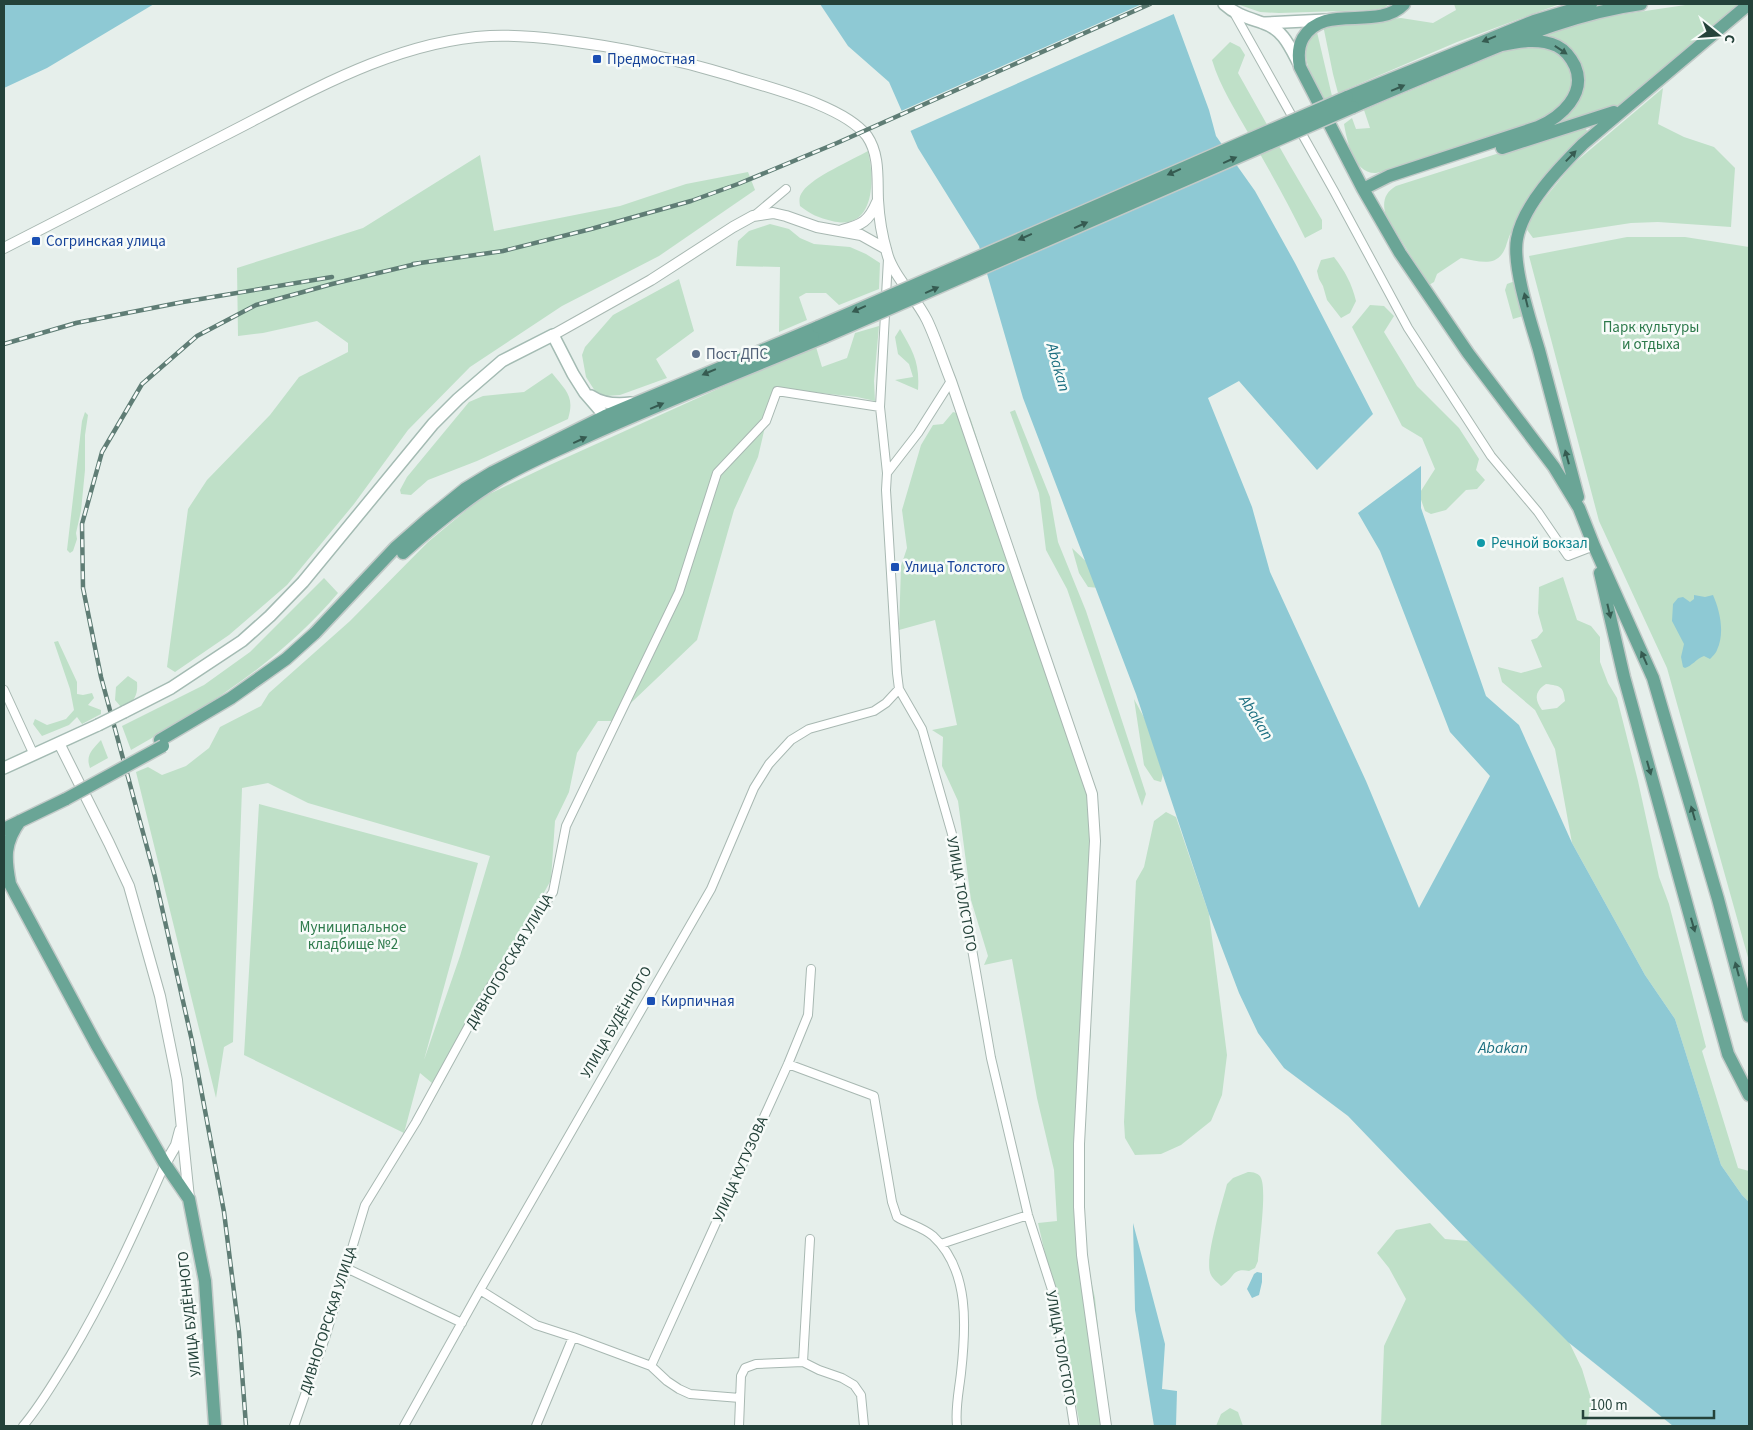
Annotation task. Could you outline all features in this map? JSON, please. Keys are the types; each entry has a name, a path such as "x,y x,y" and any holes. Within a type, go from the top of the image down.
{"main road":[{"path":"1263,23 1379,17 1391,13 1404,4"},
{"path":"609,420 821,332 1534,21 1591,4"},
{"path":"1350,102 1568,20 1641,4"},
{"path":"1749,4 1593,134 1556,172 1525,217 1519,230 1516,246 1516,262 1531,322 1585,521 1594,546 1653,678 1718,899 1749,1016"},
{"path":"1228,7 1244,17 1263,23 1276,30 1284,38 1363,189 1412,272 1491,384 1554,467 1572,494 1585,521"},
{"path":"1300,68 1298,52 1301,41 1313,26 1327,20"},
{"path":"1363,189 1389,176 1538,127 1553,120 1564,110 1576,93 1578,81 1574,63 1563,49 1551,44 1529,41 1497,46"},
{"path":"1363,189 1392,183 1603,117 1630,103"},
{"path":"4,829 236,703 292,663 320,638 402,554 434,525 498,480 640,402 821,332"},
{"path":"4,768 98,725 171,688 242,641 303,582 433,424 458,399 502,361 552,335 585,393 609,420"},
{"path":"585,393 603,402 615,405 640,402"},
{"path":"1594,546 1624,677 1728,1054 1749,1095"},
{"path":"4,821 65,795"},
{"path":"20,820 13,830 6,848 7,881 96,1044 165,1164 189,1199"},
{"name":"УЛИЦА БУДЁННОГО","path":"189,1199 205,1282 215,1426"}],"street":[{"path":"1228,7 1334,191 1400,313 1491,456 1538,512 1568,556 1594,546"},
{"path":"4,248 296,99 364,67 419,48 455,40 490,36 527,36 636,51 697,65 776,90 836,112 856,124 869,139 874,152 877,165 878,198 887,254"},
{"path":"552,335 651,280 733,227 754,216 786,189"},
{"path":"839,230 860,225 872,214 878,198"},
{"path":"754,216 773,214 786,216 817,227 862,235 887,254 926,318 951,381 1092,794 1095,841 1078,1208 1082,1256 1106,1426"},
{"name":"УЛИЦА ТОЛСТОГО","path":"887,254 880,407 887,473 886,490 899,689 922,729 952,834 991,1058 1028,1215 1054,1296 1074,1426"},
{"path":"887,473 918,432 951,381"},
{"name":"ДИВНОГОРСКАЯ УЛИЦА","path":"294,1426 326,1335 365,1205 416,1122 489,990 553,892 566,826 679,592 717,473 766,421 777,391 880,407"},
{"name":"УЛИЦА БУДЁННОГО","path":"404,1426 480,1290 711,889 754,788 769,764 791,740 809,729 874,711 886,703 899,689"},
{"path":"4,690 34,755"},
{"path":"59,743 129,886 160,996 177,1080 189,1199"},
{"name":"УЛИЦА КУТУЗОВА","path":"651,1366 788,1064 808,1015 811,969"},
{"path":"788,1064 874,1096 892,1202 897,1216 932,1235 947,1251 960,1283 964,1313 963,1346 956,1412 957,1426"},
{"path":"23,1426 32,1416 61,1371 106,1293 132,1240 165,1164 176,1145 182,1122"},
{"path":"941,1244 1028,1215"},
{"path":"803,1362 810,1239"},
{"path":"346,1268 462,1324"},
{"path":"480,1290 536,1325 651,1366 667,1381 690,1394 740,1398"},
{"path":"536,1426 573,1337"},
{"path":"739,1426 741,1376 746,1368 756,1364 803,1362 854,1385 861,1395 864,1426"}],"green space":[{"path":"1237,4 1389,4 1384,8 1372,10 1279,13 1260,12"},
{"path":"1454,4 1560,4 1457,42 1338,93 1323,25 1401,18 1433,23 1456,10"},
{"path":"1692,4 1740,4 1621,104 1545,132 1584,77 1576,56 1568,48 1548,37 1549,34 1605,17"},
{"path":"1317,32 1332,96 1324,101 1311,75 1306,56 1310,39"},
{"path":"1230,42 1240,47 1245,55 1238,73 1322,220 1322,229 1305,238 1215,70 1212,60"},
{"path":"1536,46 1555,50 1567,61 1574,81 1568,98 1545,119 1378,173 1368,172 1362,168 1352,155 1344,124 1352,118 1356,129 1370,128 1364,110 1503,52"},
{"path":"1663,88 1658,124 1684,137 1714,147 1735,168 1731,227 1658,222 1631,223 1533,238 1525,227 1544,199 1572,165"},
{"path":"1584,126 1589,134 1511,233 1503,253 1493,261 1487,262 1461,258 1437,274 1434,282 1429,285 1386,216 1384,203 1389,192 1396,186"},
{"path":"868,151 871,175 869,201 857,219 846,222 823,219 800,206 799,200 803,191 815,180"},
{"path":"480,155 494,231 620,206 686,184 748,172 755,190 659,256 562,306 470,367 408,430 354,504 287,585 229,635 175,672 167,667 188,509 207,480 270,415 299,377 348,352 348,343 317,321 263,333 238,336 237,268 363,228"},
{"path":"770,224 789,229 800,238 814,244 850,247 866,254 880,263 879,289 839,305 826,293 806,293 799,297 807,320 779,332 780,267 736,266 738,241 749,231"},
{"name":"Парк культуры и отдыха","path":"1627,237 1685,237 1749,247 1749,961 1667,668 1599,521 1529,256"},
{"path":"1334,257 1348,278 1356,301 1350,313 1341,318 1327,300 1317,271 1321,260"},
{"path":"679,279 694,331 656,359 667,378 620,395 606,396 595,391 586,377 582,355 585,347 613,315"},
{"path":"1515,281 1523,316 1513,319 1505,290 1507,284"},
{"path":"1370,305 1384,306 1394,316 1384,332 1417,386 1459,428 1479,459 1476,470 1485,480 1477,489 1466,490 1446,510 1431,514 1425,511 1419,494 1435,469 1422,438 1402,426 1352,327"},
{"name":"Муниципальное кладбище №2","path":"879,326 874,381 875,401 857,397 774,388 758,457 734,510 697,640 612,721 598,721 577,753 569,792 555,821 551,880 432,1083 420,1073 404,1133 244,1055 259,804 478,863 424,1060 460,956 490,856 308,803 268,783 242,788 233,1042 224,1047 216,1098 136,772 148,767 162,775 186,766 209,748 220,727 261,706 269,693 350,621 428,542 481,498 742,378 816,347 822,367 847,358 855,333"},
{"path":"900,329 915,358 918,372 918,390 895,380 913,377 909,364 898,354 895,337"},
{"path":"552,373 565,389 570,399 568,419 477,461 428,480 411,495 401,494 400,490 407,477 469,402 483,396 524,392"},
{"path":"1015,410 1050,497 1058,542 1086,611 1146,794 1142,806 1067,589 1046,550 1039,493 1010,412"},
{"path":"85,412 88,415 85,435 85,470 81,511 76,533 77,539 73,551 70,553 67,550 82,421"},
{"path":"953,412 970,417 1068,718 1081,776 1099,818 1085,969 1091,1035 1083,1079 1081,1136 1085,1253 1095,1298 1108,1426 1080,1426 1063,1332 1038,1223 1057,1221 1054,1170 1037,1098 1012,959 984,965 988,956 971,900 958,801 942,766 943,737 932,730 957,725 935,620 899,630 901,566 907,548 902,510 921,445 933,425 943,424"},
{"path":"1072,548 1094,569 1100,588 1088,587 1079,573"},
{"path":"1563,577 1577,620 1591,626 1600,637 1600,662 1608,683 1617,698 1659,877 1669,904 1706,1047 1702,1051 1738,1168 1749,1171 1749,1202 1721,1165 1675,1019 1645,975 1572,843 1555,749 1535,710 1502,682 1498,667 1521,673 1542,667 1531,640 1537,638 1543,631 1538,613 1539,587","holes":["1546,684 1558,686 1563,692 1565,701 1557,708 1542,710 1538,702 1538,692"]},
{"path":"324,578 338,593 292,640 242,681 215,700 131,750 122,726 204,685 250,652"},
{"path":"58,641 77,682 77,694 92,693 94,698 88,705 101,710 101,714 82,724 77,717 69,725 42,736 33,724 35,719 47,725 66,719 74,710 70,689 54,642"},
{"path":"128,676 137,682 137,690 134,699 127,707 121,707 115,700 116,687"},
{"path":"1134,699 1150,728 1159,751 1163,772 1161,782 1154,780 1144,765"},
{"path":"101,740 108,758 90,768 89,756"},
{"path":"1166,812 1176,817 1209,914 1227,1055 1222,1095 1211,1121 1181,1145 1161,1154 1135,1155 1125,1138 1124,1122 1136,881 1144,867 1154,821"},
{"path":"1248,1172 1259,1175 1263,1185 1258,1261 1255,1268 1249,1271 1236,1272 1221,1286 1211,1275 1209,1268 1214,1231 1227,1184 1233,1178"},
{"path":"1430,1223 1445,1239 1468,1241 1569,1342 1582,1369 1592,1402 1586,1426 1381,1426 1384,1346 1406,1299 1389,1268 1377,1253 1396,1230"},
{"path":"1230,1408 1238,1412 1243,1426 1216,1426 1221,1414"}],"water":[{"path":"4,4 154,4 47,68 4,88"},
{"name":"Abakan","path":"820,4 1170,4 1209,110 1216,136 1255,191 1295,263 1373,414 1317,470 1239,381 1208,398 1252,507 1270,572 1366,781 1419,908 1490,776 1450,732 1380,551 1358,513 1421,466 1421,508 1486,696 1519,725 1572,843 1645,975 1675,1019 1721,1165 1749,1202 1749,1426 1673,1426 1568,1342 1348,1116 1284,1068 1258,1033 1239,993 1209,914 1136,694 1023,398 979,246 918,148 889,82 848,46"},
{"path":"1694,595 1705,597 1713,595 1718,608 1721,636 1716,651 1710,659 1704,656 1685,668 1683,667 1681,657 1684,644 1672,621 1673,604 1678,598 1683,597 1690,602 1694,599"},
{"path":"1133,1223 1165,1344 1162,1389 1177,1391 1176,1426 1154,1426 1135,1310"},
{"path":"1257,1272 1262,1273 1262,1282 1259,1295 1252,1298 1247,1289 1254,1274"}],"pier":[{"path":"1142,4 1173,4 1176,13 908,132 899,112"}],"railway":[{"path":"413,264 503,251 691,201 738,184 837,143 1150,4"},
{"path":"246,1426 239,1332 224,1212 192,1041 155,877 101,677 83,588 82,524 102,452 142,384 197,336 256,305 420,263"},
{"path":"4,344 76,323 183,302 332,277"}],"place":[{"name":"Предмостная","path":"597,59"},
{"name":"Согринская улица","path":"36,241"},
{"name":"Пост ДПС","path":"696,354"},
{"name":"Речной вокзал","path":"1481,543"},
{"name":"Улица Толстого","path":"895,567"},
{"name":"Кирпичная","path":"651,1001"}]}
